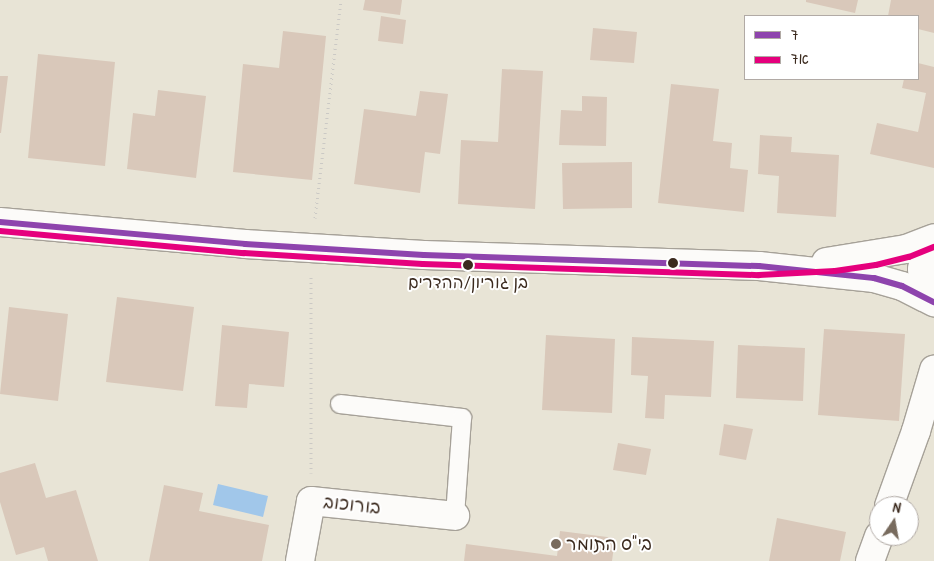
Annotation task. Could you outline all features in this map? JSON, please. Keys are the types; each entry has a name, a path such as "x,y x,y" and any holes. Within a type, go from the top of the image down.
{"street":[{"path":"0,222 311,248 433,255 759,266 874,278 902,286 934,301"},
{"path":"759,266 835,262 875,256 934,240"},
{"path":"934,240 925,254 922,269 924,284 934,301"},
{"path":"893,496 916,431 934,370"},
{"name":"בורוכוב","path":"300,561 311,501 454,516"},
{"path":"870,561 875,546"}],"lane":[{"path":"340,404 462,418 454,516"}],"path":[{"path":"311,501 311,248 341,0"}],"water":[{"path":"218,484 268,496 263,517 213,505"}],"building":[{"path":"365,0 402,0 400,15 363,10"},
{"path":"806,0 858,0 855,13 806,2"},
{"path":"891,0 934,0 934,33 919,29 919,15 888,15"},
{"path":"381,16 406,20 403,44 378,41"},
{"path":"593,28 637,32 634,63 590,60"},
{"path":"283,31 326,36 312,180 233,172 243,64 279,68"},
{"path":"38,54 115,62 105,166 28,158"},
{"path":"919,63 934,67 934,168 870,154 877,123 918,132 926,93 902,88 904,80 919,80"},
{"path":"502,69 543,71 535,209 458,204 461,140 498,142"},
{"path":"0,76 8,76 1,133 0,133"},
{"path":"671,84 719,89 713,141 732,143 730,168 748,170 744,212 658,203"},
{"path":"158,90 206,96 196,178 127,169 133,113 155,116"},
{"path":"420,91 448,94 440,154 425,152 420,193 354,184 364,109 416,116"},
{"path":"582,96 607,97 606,146 559,145 561,110 582,111"},
{"path":"760,135 792,137 791,152 839,155 836,217 777,213 779,176 758,174"},
{"path":"632,162 632,208 563,209 562,163"},
{"path":"117,297 194,307 183,391 106,382"},
{"path":"9,307 68,314 58,401 0,394"},
{"path":"222,325 289,332 284,387 249,384 247,408 215,406"},
{"path":"824,329 905,334 899,421 818,415"},
{"path":"546,335 615,339 612,413 542,410"},
{"path":"632,337 714,341 711,397 665,395 664,419 645,418 648,376 631,375"},
{"path":"738,345 805,348 803,401 736,398"},
{"path":"724,424 753,429 746,460 719,455"},
{"path":"618,443 651,449 646,475 613,470"},
{"path":"35,463 46,498 76,490 98,561 48,561 44,547 16,555 0,502 0,473"},
{"path":"164,485 203,493 199,511 269,525 262,561 149,561"},
{"path":"777,518 846,532 840,561 769,561"},
{"path":"560,531 615,538 612,561 464,561 466,544 557,556"}],"transit line":[{"name":"7","path":"0,222 245,244 424,255 759,266 874,278 902,286 934,302"},
{"name":"7א","path":"0,231 244,253 423,264 759,275 835,271 876,265 909,257 934,247"}],"place":[{"name":"בן גוריון/ההדרים","path":"468,265"},
{"name":"בי\"ס התומר","path":"556,544"}]}
